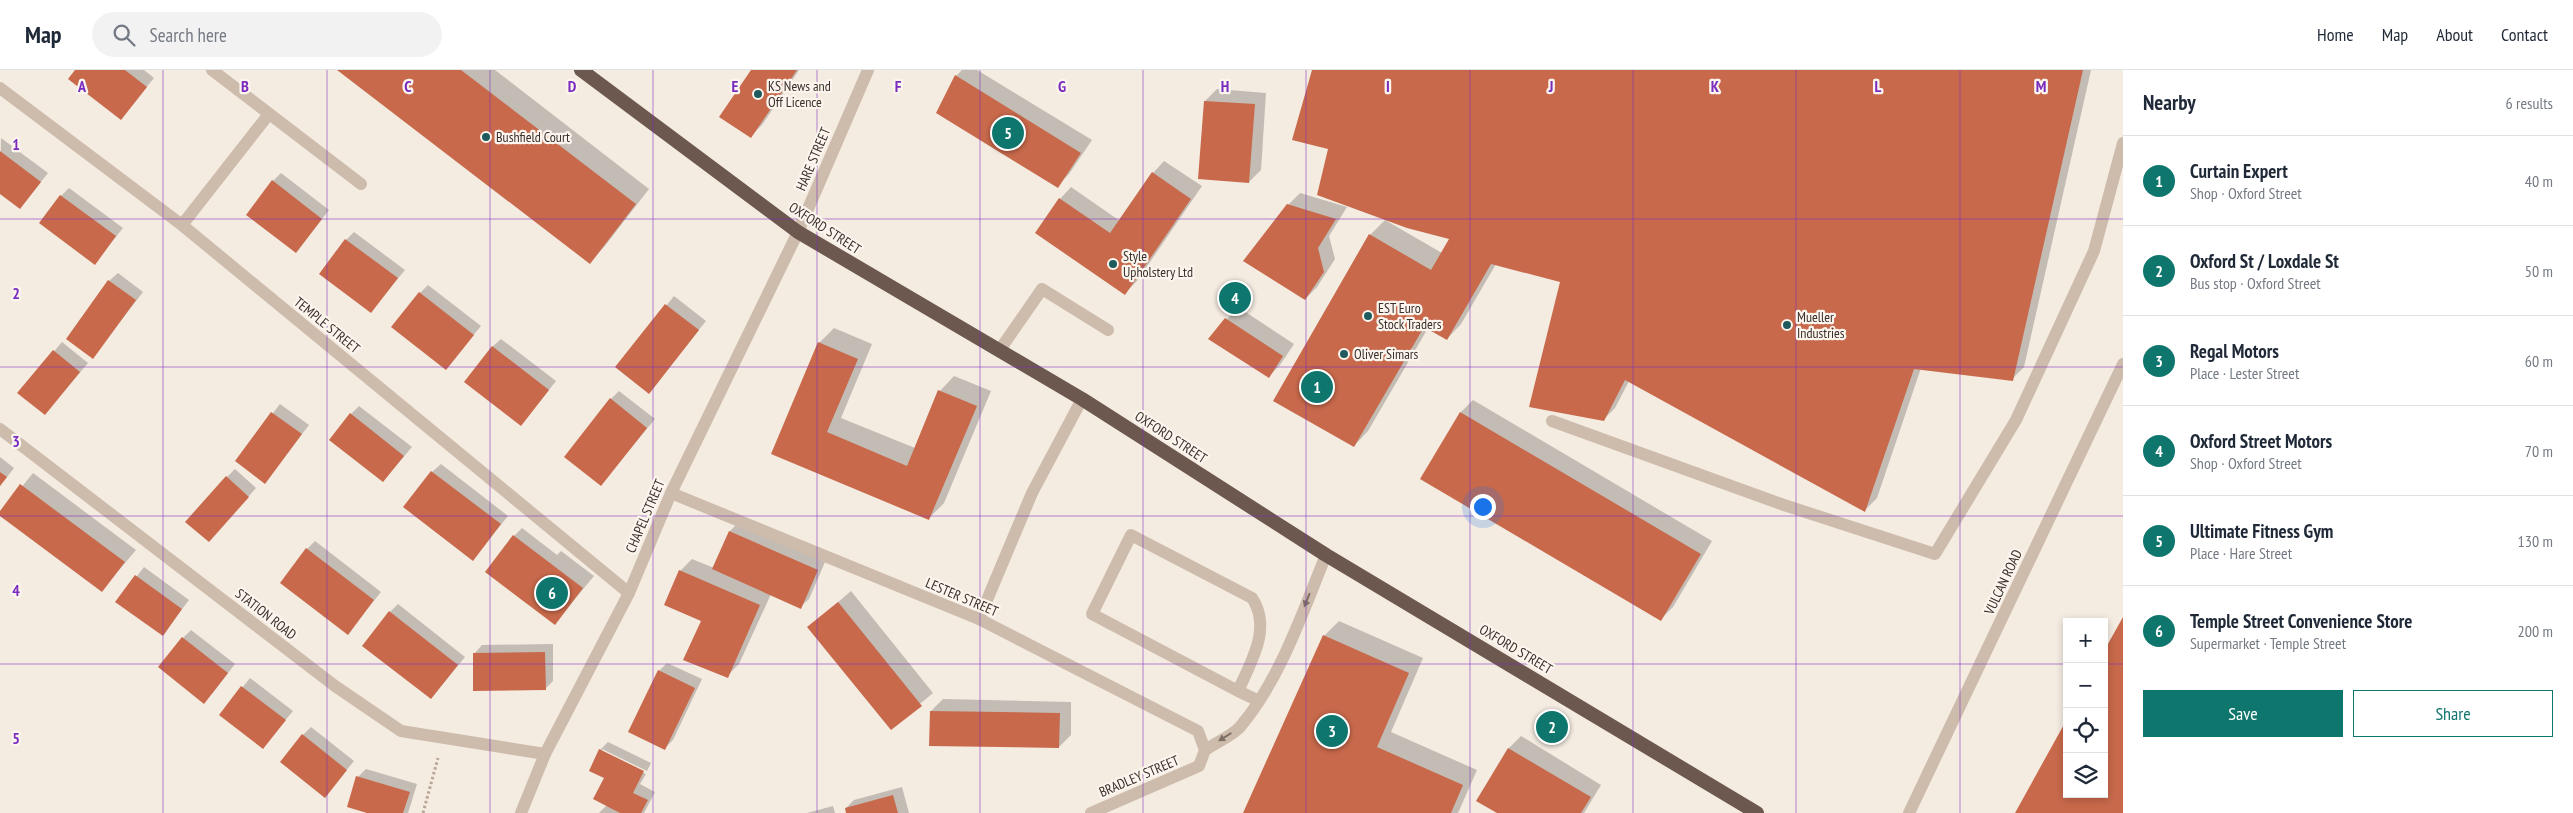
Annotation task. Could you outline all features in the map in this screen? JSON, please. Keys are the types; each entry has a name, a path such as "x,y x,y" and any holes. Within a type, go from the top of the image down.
{"highway":[{"name":"OXFORD STREET","path":"581,70 798,232 1082,400 1326,555 1757,813"}],"street":[{"path":"212,70 361,184"},
{"name":"HARE STREET","path":"798,232 868,70"},
{"name":"TEMPLE STREET","path":"0,88 182,225 629,593"},
{"path":"182,225 270,114"},
{"path":"1552,422 1784,505 1935,554 2016,420 2094,251 2123,143"},
{"name":"CHAPEL STREET","path":"521,813 544,754 629,593 671,493 798,232"},
{"path":"999,351 1042,289 1108,330"},
{"name":"VULCAN ROAD","path":"1909,813 2123,364"},
{"path":"979,619 1032,493 1082,400"},
{"name":"STATION ROAD","path":"0,429 335,686 402,731 544,754"},
{"name":"LESTER STREET","path":"671,493 979,619 1198,731 1205,750"},
{"path":"1238,692 1257,648 1260,625 1259,609 1252,598 1131,535 1092,614 1238,692 1257,700"},
{"path":"1205,750 1239,728 1270,680 1298,623 1326,555"},
{"name":"BRADLEY STREET","path":"1091,813 1198,766 1205,750"}],"path":[{"path":"423,813 444,738"}],"building":[{"path":"75,70 125,70 147,87 121,120 68,79"},
{"name":"Bushfield Court","path":"337,70 461,70 636,204 590,264"},
{"name":"KS News and Off Licence","path":"751,70 797,70 751,138 719,117"},
{"name":"Mueller Industries","path":"1312,70 2083,70 2013,381 1914,369 1865,512 1625,380 1604,421 1529,407 1560,282 1491,264 1447,340 1424,327 1354,447 1273,401 1369,234 1431,270 1449,239 1407,228 1317,195 1328,149 1292,140"},
{"path":"955,75 1081,153 1058,188 936,113"},
{"path":"1204,101 1255,104 1249,183 1198,179"},
{"path":"0,151 41,182 20,209 0,194"},
{"name":"Style Upholstery Ltd","path":"1152,172 1191,199 1125,295 1035,233 1059,198 1110,233"},
{"path":"272,180 322,219 296,253 246,215"},
{"path":"60,195 116,236 95,265 39,223"},
{"path":"1287,204 1336,219 1318,248 1324,272 1305,300 1243,261"},
{"path":"345,239 398,278 371,313 319,274"},
{"path":"108,280 136,300 93,359 66,339"},
{"path":"419,292 474,335 446,370 391,327"},
{"path":"665,304 699,330 649,394 615,367"},
{"path":"1225,318 1283,356 1269,378 1208,339"},
{"path":"818,342 858,359 827,432 907,466 938,390 977,406 929,520 771,454"},
{"path":"492,346 549,390 521,426 464,382"},
{"path":"53,350 80,372 45,415 17,393"},
{"path":"610,398 647,428 601,486 564,457"},
{"path":"271,412 302,434 265,484 235,461"},
{"path":"1460,412 1701,554 1661,621 1420,479"},
{"path":"350,413 404,456 383,482 329,440"},
{"path":"431,471 501,524 473,561 403,507"},
{"path":"0,472 7,477 0,486"},
{"path":"226,476 249,497 209,542 185,522"},
{"path":"20,484 125,562 102,592 0,516 0,511"},
{"path":"729,531 818,570 801,609 712,569"},
{"path":"513,535 583,588 555,625 485,572"},
{"path":"306,548 374,600 348,635 280,583"},
{"path":"679,570 760,605 728,678 683,660 701,621 664,605"},
{"path":"135,575 182,609 163,636 115,602"},
{"path":"838,602 922,706 891,730 807,627"},
{"path":"389,611 458,665 431,699 362,646"},
{"path":"2123,617 2123,813 2015,813 2063,726 2063,798 2108,798 2108,644"},
{"path":"1323,635 1409,673 1377,747 1463,785 1451,813 1243,813"},
{"path":"182,637 228,673 204,704 158,667"},
{"path":"545,652 546,690 473,691 473,653"},
{"path":"658,670 695,688 665,750 628,732"},
{"path":"241,686 286,720 263,749 219,715"},
{"path":"930,711 1060,713 1059,748 929,746"},
{"path":"302,734 347,770 325,798 280,762"},
{"path":"1508,748 1591,797 1581,813 1497,813 1476,801"},
{"path":"599,749 644,771 633,793 648,800 641,813 620,813 593,799 604,778 589,771"},
{"path":"356,776 410,792 403,813 367,813 347,807"},
{"path":"893,795 898,813 846,813 845,808"}],"place":[{"name":"KS News and Off Licence","path":"758,94"},
{"name":"Ultimate Fitness Gym","path":"1008,133"},
{"name":"Bushfield Court","path":"486,137"},
{"name":"Style Upholstery Ltd","path":"1113,264"},
{"name":"Oxford Street Motors","path":"1235,298"},
{"name":"EST Euro Stock Traders","path":"1368,316"},
{"name":"Mueller Industries","path":"1787,325"},
{"name":"Oliver Simars","path":"1344,354"},
{"name":"Curtain Expert","path":"1317,387"},
{"name":"Temple Street Convenience Store","path":"552,593"},
{"name":"Oxford St / Loxdale St","path":"1552,727"},
{"name":"Regal Motors","path":"1332,731"}]}
